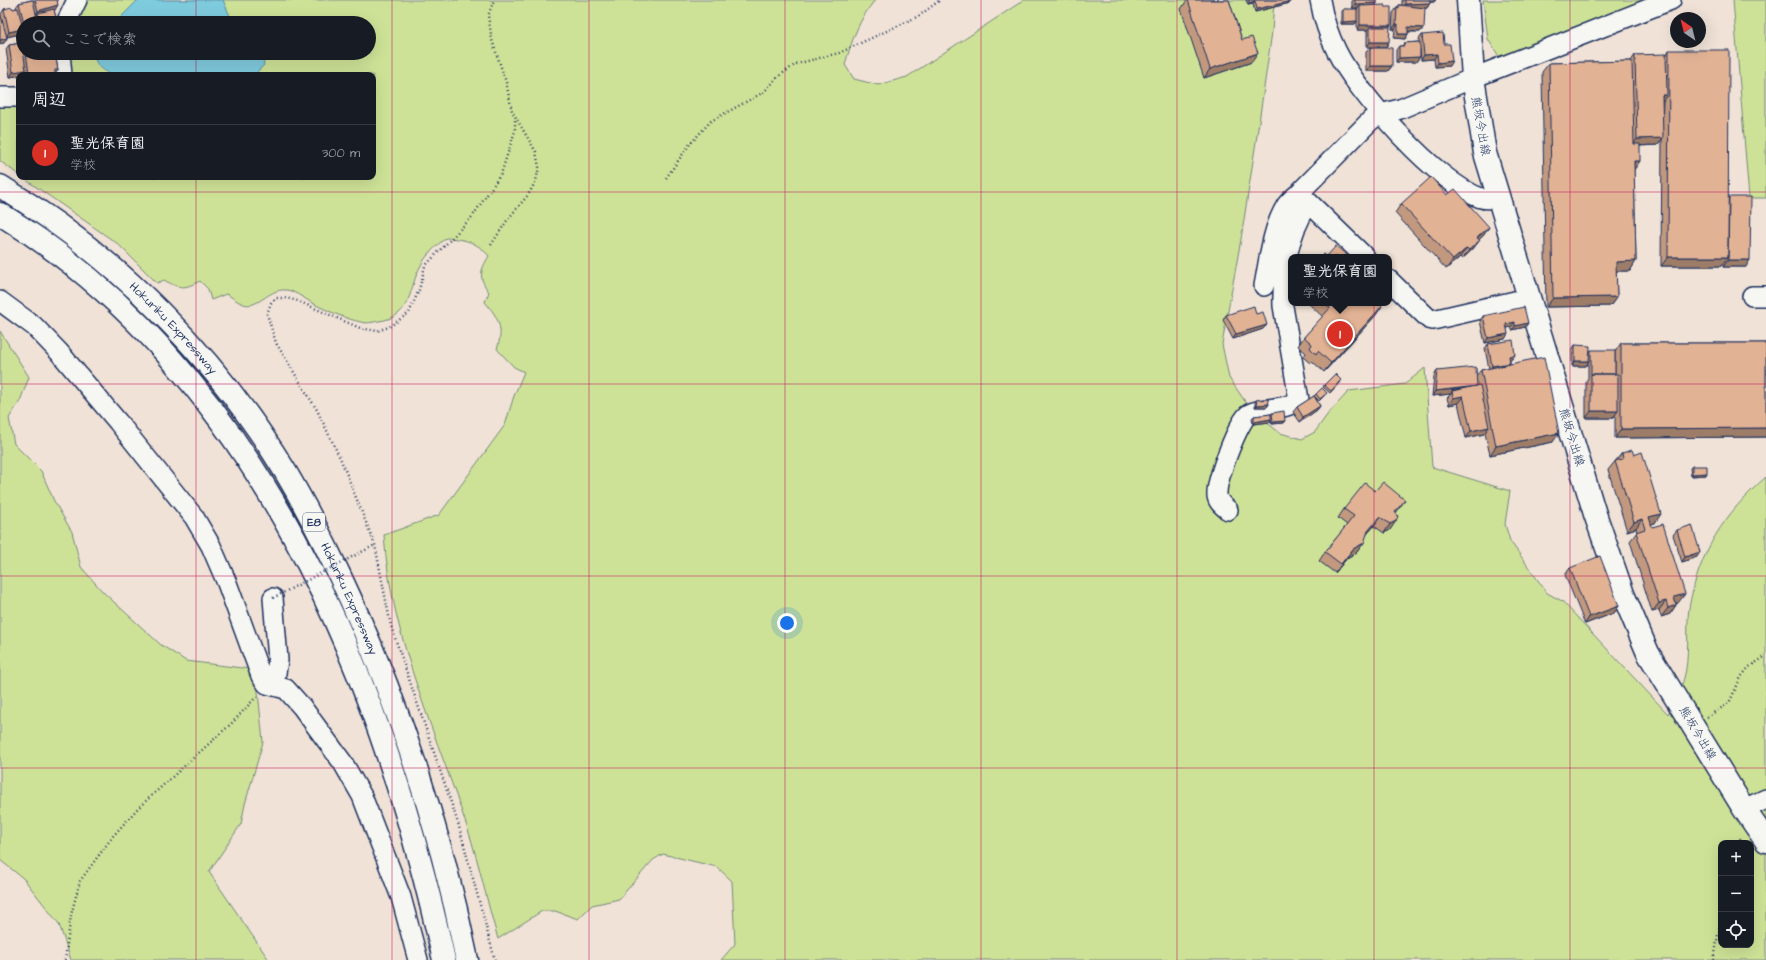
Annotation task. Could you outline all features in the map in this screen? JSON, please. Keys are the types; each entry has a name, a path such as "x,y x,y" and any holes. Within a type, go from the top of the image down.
{"main road":[{"name":"熊坂今出線","path":"1468,0 1473,78 1485,153 1500,198 1528,298 1595,514 1623,594 1648,652 1744,809 1766,841"},
{"name":"Hokuriku Expressway","path":"0,186 67,230 109,265 146,299 183,336 217,377 253,424 285,471 313,521 338,572 385,679 428,804 445,865 468,960"},
{"name":"Hokuriku Expressway","path":"0,214 52,250 91,281 165,352 201,394 235,439 264,485 291,532 318,585 366,694 386,752 424,875 444,960"}],"street":[{"path":"69,16 77,0"},
{"path":"1320,0 1324,19 1338,53 1381,114 1428,162 1460,187 1482,199 1500,198"},
{"path":"1288,254 1304,198 1371,120 1381,114 1400,109 1473,78 1671,0"},
{"path":"61,60 62,72"},
{"path":"0,97 16,97"},
{"path":"1304,198 1362,254"},
{"path":"1264,286 1269,255 1277,224 1286,205 1304,198"},
{"path":"1228,510 1220,504 1216,494 1229,450 1241,422 1251,413 1291,406 1299,400 1283,306 1282,291 1284,271 1288,255"},
{"path":"1392,283 1429,319 1433,320 1528,298"},
{"path":"0,301 34,326 59,352 118,422 194,517 211,546 228,582 257,664 270,685 286,689 302,706 343,763 362,796 401,898 418,960"},
{"path":"270,685 278,660 273,598"},
{"path":"1744,809 1766,799"}],"path":[{"path":"494,0 488,16 488,23 499,65 506,82 515,118 515,131 501,174 472,217 425,266 419,290 409,313 389,327 376,331 360,328 298,301 286,298 276,298 268,308 267,314 272,333 286,360 317,410 350,480 375,544 391,626 458,823 495,960"},
{"path":"666,178 690,144 711,121 764,92 779,76 796,64 839,53 919,16 940,0"},
{"path":"491,245 508,219 528,195 536,181 539,167 536,152 515,118"},
{"path":"273,598 375,544"},
{"path":"1707,718 1729,703 1741,677 1749,667 1766,656"},
{"path":"65,960 71,915 80,881 114,836 138,808 233,722 270,685"},
{"path":"1714,960 1718,932"}],"green space":[{"path":"89,0 875,0 864,15 856,31 845,65 854,79 878,85 907,77 1024,0 1274,0 1272,32 1259,122 1241,239 1222,344 1229,378 1251,410 1280,433 1302,439 1315,432 1327,415 1349,391 1405,384 1425,368 1432,467 1510,491 1505,524 1510,541 1547,593 1562,601 1668,714 1681,687 1686,670 1689,608 1699,569 1716,535 1726,520 1751,491 1766,477 1766,960 721,960 735,944 732,881 717,867 663,854 653,860 619,899 592,905 578,919 555,911 542,911 498,939 471,839 431,727 406,651 388,574 384,535 439,515 505,425 514,396 524,372 514,367 497,349 500,335 499,324 494,313 485,302 489,292 485,287 482,278 482,270 489,256 475,244 459,239 446,238 432,250 423,261 404,308 398,314 390,318 367,323 333,313 291,291 276,291 253,304 247,305 226,294 211,300 208,289 200,281 186,287 174,285 164,280 157,283 118,244 26,180 376,180 376,72 68,72 67,60 376,60 376,16 79,16"},
{"path":"1483,0 1644,0 1500,58 1488,39"},
{"path":"1733,0 1766,0 1766,198 1749,198"},
{"path":"0,105 16,106 16,173 0,161"},
{"path":"0,331 29,377 20,401 9,418 14,444 41,471 54,501 72,532 81,567 103,592 161,645 186,661 250,669 257,681 263,742 245,804 241,824 209,872 269,960 71,960 59,924 24,879 0,860"}],"water":[{"path":"138,0 223,0 230,16 122,16"},
{"path":"95,60 263,60 264,65 257,72 107,72"}],"building":[{"path":"33,0 36,16 22,16 19,3"},
{"path":"35,0 57,0 58,5 38,11"},
{"path":"1188,0 1229,0 1242,40 1252,37 1258,53 1210,69"},
{"path":"1249,0 1292,1 1257,9 1255,1 1249,3"},
{"path":"1355,0 1377,0 1377,3 1355,4"},
{"path":"1405,0 1430,0 1430,3 1405,4"},
{"path":"1385,5 1385,7 1391,7 1391,25 1360,25 1360,6"},
{"path":"1399,5 1425,8 1424,28 1408,27 1408,34 1398,34 1398,24 1396,24 1397,8 1399,9"},
{"path":"12,7 13,9 18,8 20,16 16,16 16,30 9,32 4,9"},
{"path":"54,9 56,16 39,16 38,13"},
{"path":"1343,9 1357,9 1357,21 1343,22"},
{"path":"0,16 7,38 0,40"},
{"path":"1370,27 1390,27 1389,42 1370,42"},
{"path":"1443,33 1444,44 1450,44 1452,61 1438,63 1437,54 1424,55 1422,35"},
{"path":"1420,42 1420,57 1399,58 1399,46 1404,46 1404,43"},
{"path":"16,44 16,60 25,60 26,70 13,72 9,45"},
{"path":"1370,48 1392,48 1392,66 1370,66"},
{"path":"1669,50 1729,50 1728,257 1668,257"},
{"path":"1666,54 1667,95 1662,95 1663,138 1637,139 1635,55"},
{"path":"27,60 56,60 58,70 55,70 55,72 29,72"},
{"path":"1632,61 1634,144 1640,144 1640,161 1634,161 1636,261 1616,262 1617,297 1553,298 1549,63"},
{"path":"1431,177 1447,195 1455,189 1489,227 1477,238 1480,240 1469,250 1467,248 1453,260 1401,204"},
{"path":"1729,197 1751,197 1750,260 1728,260"},
{"path":"1336,246 1345,254 1329,254"},
{"path":"1254,306 1256,314 1263,312 1267,325 1236,334 1226,315"},
{"path":"1328,306 1382,306 1331,363 1318,351 1316,354 1310,348 1312,344 1304,337 1330,308"},
{"path":"1524,307 1528,323 1515,326 1515,322 1506,324 1508,334 1488,338 1483,316"},
{"path":"1513,340 1515,355 1509,356 1510,363 1492,366 1488,344"},
{"path":"1621,343 1766,343 1766,428 1621,429"},
{"path":"1575,345 1590,346 1589,361 1575,361"},
{"path":"1591,350 1615,350 1615,374 1591,374"},
{"path":"1544,357 1559,433 1496,446 1481,370"},
{"path":"1476,367 1477,386 1435,391 1437,371"},
{"path":"1335,374 1341,380 1331,391 1324,385"},
{"path":"1591,374 1618,374 1618,411 1591,411"},
{"path":"1480,385 1489,427 1471,431 1463,396 1453,398 1452,391"},
{"path":"1322,388 1327,393 1320,399 1316,394"},
{"path":"1314,396 1320,406 1303,417 1297,407"},
{"path":"1268,399 1269,404 1257,405 1256,400"},
{"path":"1284,411 1285,421 1273,422 1272,413"},
{"path":"1271,414 1271,419 1254,422 1254,416"},
{"path":"1632,450 1634,455 1642,452 1661,514 1649,517 1652,527 1663,524 1685,594 1674,597 1676,605 1668,608 1666,601 1659,603 1636,532 1645,529 1642,519 1634,522 1615,461 1623,459 1622,453"},
{"path":"1692,466 1707,466 1707,473 1692,474"},
{"path":"1383,482 1405,500 1395,512 1398,516 1396,521 1390,524 1380,517 1368,531 1364,543 1353,549 1341,564 1325,552 1354,516 1344,509 1365,483 1375,491"},
{"path":"1692,525 1700,552 1685,557 1677,530"},
{"path":"1600,556 1619,606 1589,617 1570,568"}],"place":[{"name":"聖光保育園","path":"1340,334"}]}
